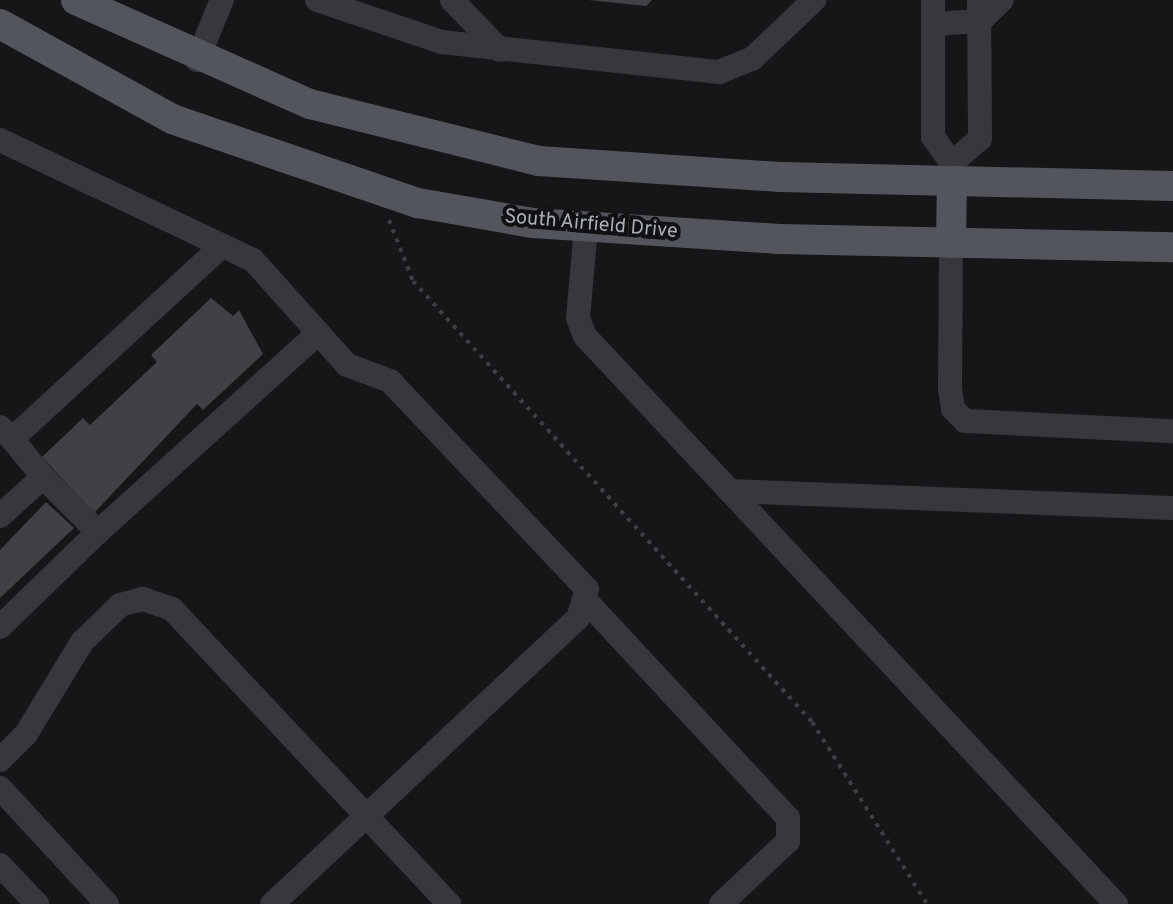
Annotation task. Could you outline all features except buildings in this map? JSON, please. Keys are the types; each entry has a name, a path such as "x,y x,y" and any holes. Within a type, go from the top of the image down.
{"main road":[{"path":"76,0 197,60 325,108 539,161 952,172 1173,186"},
{"name":"South Airfield Drive","path":"0,24 172,119 378,191 533,223 951,243 1173,247"},
{"path":"951,243 952,172"}],"lane":[{"path":"197,60 222,0"},
{"path":"317,0 442,42 719,72 752,59 814,0"},
{"path":"452,0 500,50"},
{"path":"980,11 980,139 952,172 933,137 933,12 980,11 1002,0"},
{"path":"0,140 253,260 347,365 390,381 587,589 588,603 788,818 788,841 721,904"},
{"path":"586,227 578,318 585,336 1116,904"},
{"path":"951,243 950,389 953,409 965,421 1173,431"},
{"path":"98,532 43,477 6,433 221,247"},
{"path":"0,627 98,532 318,333"},
{"path":"0,516 43,477"},
{"path":"730,491 1173,508"},
{"path":"0,760 26,734 82,642 120,605 143,599 172,609 449,904"},
{"path":"272,904 588,603"},
{"path":"0,788 107,904"},
{"path":"0,865 37,904"}],"path":[{"path":"378,191 413,281 812,722 927,904"}]}
